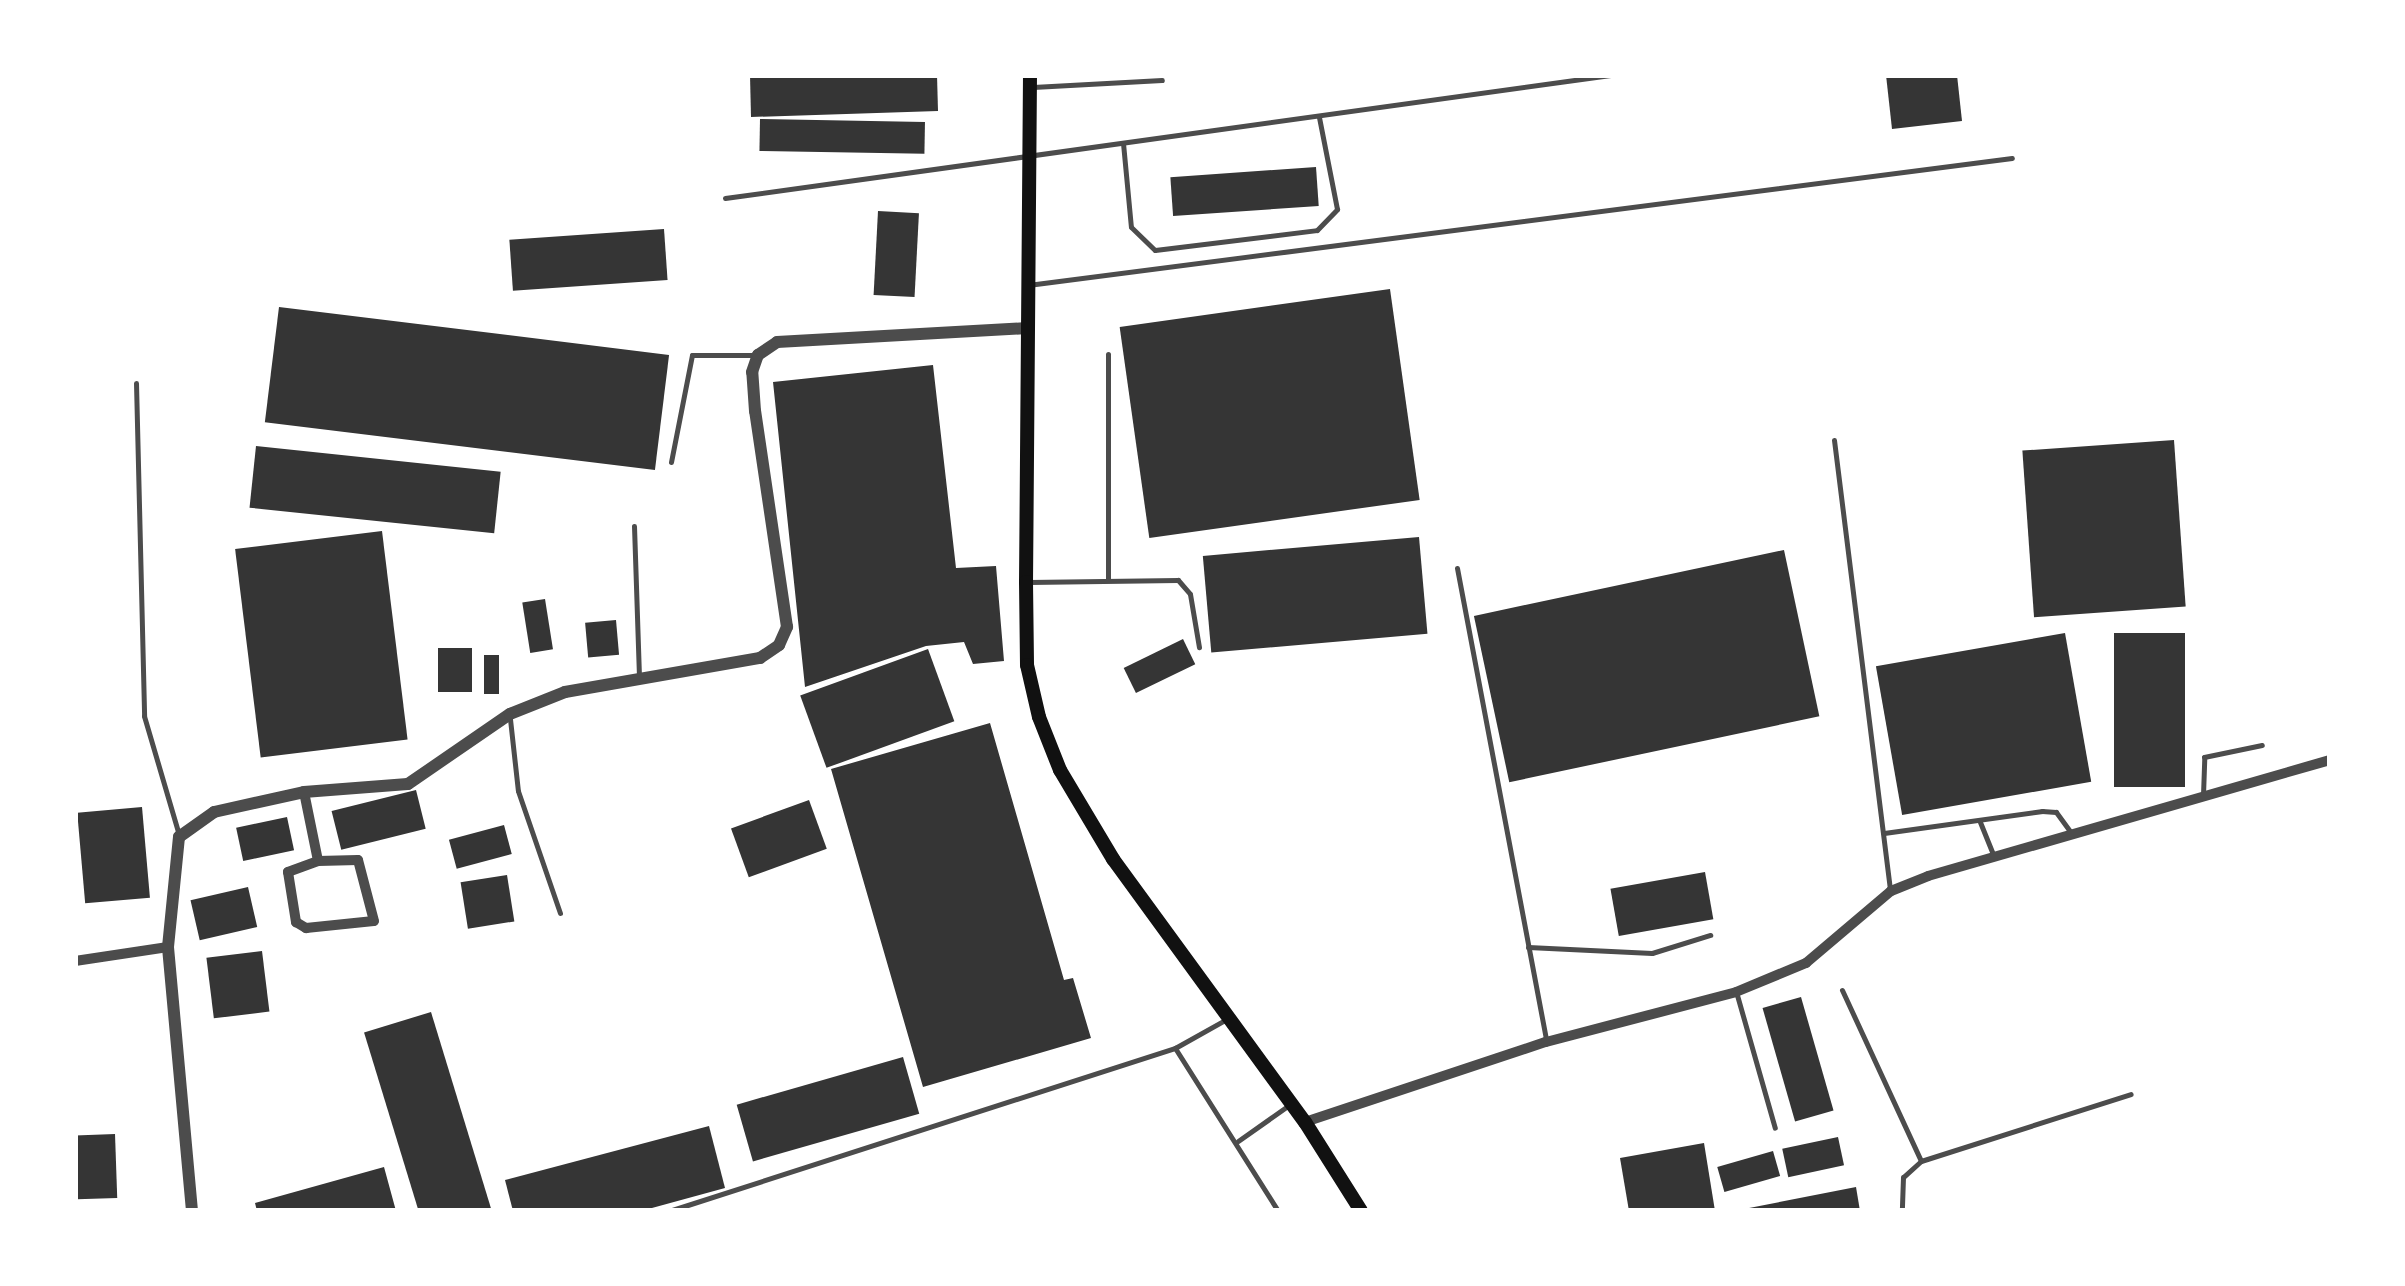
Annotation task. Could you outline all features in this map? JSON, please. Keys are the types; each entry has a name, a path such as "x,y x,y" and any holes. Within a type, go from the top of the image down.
{"main road":[{"path":"1030,81 1024,328 1028,665 1060,770 1113,858 1305,1122 1361,1211"}],"street":[{"path":"192,1211 168,947 180,837 214,812 304,792 408,784 510,714 565,692 744,664 779,645 787,628 755,410 752,372 758,355 777,342 1024,328"},
{"path":"1305,1122 1546,1042 1736,992 1806,962 1891,891 2330,760"},
{"path":"304,792 318,860"},
{"path":"318,860 358,860 374,921 300,928 288,872 318,860"},
{"path":"75,961 168,947"}],"lane":[{"path":"725,198 1610,75"},
{"path":"1030,81 1162,80"},
{"path":"1123,143 1131,227 1155,250 1317,230 1336,209 1319,115"},
{"path":"1025,285 2012,158"},
{"path":"1108,354 1108,578"},
{"path":"671,462 692,355 758,355"},
{"path":"136,384 144,716 180,837"},
{"path":"1834,440 1891,891"},
{"path":"634,526 640,678"},
{"path":"1457,568 1546,1042"},
{"path":"1026,582 1178,580 1190,594 1199,647"},
{"path":"510,714 518,791 560,913"},
{"path":"2204,798 2204,756 2262,746"},
{"path":"1884,833 2056,812 2072,835"},
{"path":"1980,822 1994,858"},
{"path":"1528,947 1652,953 1710,935"},
{"path":"1842,990 1921,1161"},
{"path":"1736,992 1774,1128"},
{"path":"669,1211 1175,1048 1229,1018"},
{"path":"1175,1048 1238,1141 1278,1211"},
{"path":"1902,1211 1903,1177 1921,1161 2131,1094"},
{"path":"1238,1141 1292,1104"}],"building":[{"path":"750,75 937,75 938,111 751,117"},
{"path":"1886,75 1957,75 1962,121 1892,129"},
{"path":"760,119 925,122 924,154 759,151"},
{"path":"1316,167 1319,206 1173,216 1170,177"},
{"path":"878,211 919,213 915,297 874,295"},
{"path":"664,229 668,280 513,291 509,240"},
{"path":"1390,289 1420,500 1149,538 1120,327"},
{"path":"279,307 669,355 655,470 265,422"},
{"path":"933,365 956,568 996,566 1004,661 973,664 964,642 926,646 805,687 773,382"},
{"path":"2174,440 2186,607 2034,617 2022,451"},
{"path":"256,446 501,472 494,533 250,508"},
{"path":"382,531 408,739 261,757 235,549"},
{"path":"1419,537 1427,634 1211,653 1203,556"},
{"path":"1784,550 1819,716 1509,782 1474,616"},
{"path":"545,599 553,649 530,653 522,603"},
{"path":"616,620 619,655 588,658 585,623"},
{"path":"2065,633 2091,782 1902,815 1876,666"},
{"path":"2114,633 2185,633 2185,787 2114,787"},
{"path":"1183,639 1195,664 1136,693 1124,668"},
{"path":"438,648 472,648 472,692 438,692"},
{"path":"928,649 954,721 827,768 800,696"},
{"path":"484,655 499,655 499,694 484,694"},
{"path":"990,723 1064,980 1073,978 1091,1038 923,1087 831,769"},
{"path":"416,790 426,829 341,850 332,811"},
{"path":"809,800 827,849 749,877 731,828"},
{"path":"142,807 150,898 85,903 77,813"},
{"path":"287,817 294,850 243,861 236,828"},
{"path":"504,825 512,854 457,869 449,840"},
{"path":"1705,872 1713,919 1619,936 1610,889"},
{"path":"507,875 514,921 468,929 461,882"},
{"path":"248,887 257,927 200,940 191,900"},
{"path":"262,951 269,1012 214,1018 206,958"},
{"path":"1801,997 1834,1110 1795,1121 1763,1008"},
{"path":"431,1012 492,1211 419,1211 364,1032"},
{"path":"903,1057 919,1114 753,1161 737,1105"},
{"path":"709,1126 725,1188 641,1211 513,1211 505,1180"},
{"path":"115,1134 117,1198 77,1199 75,1135"},
{"path":"1838,1137 1844,1165 1788,1177 1782,1149"},
{"path":"1704,1143 1715,1211 1629,1211 1620,1158"},
{"path":"1773,1151 1780,1176 1724,1192 1717,1167"},
{"path":"384,1167 396,1211 257,1211 255,1203"},
{"path":"1856,1187 1860,1211 1744,1211 1744,1209"}]}
